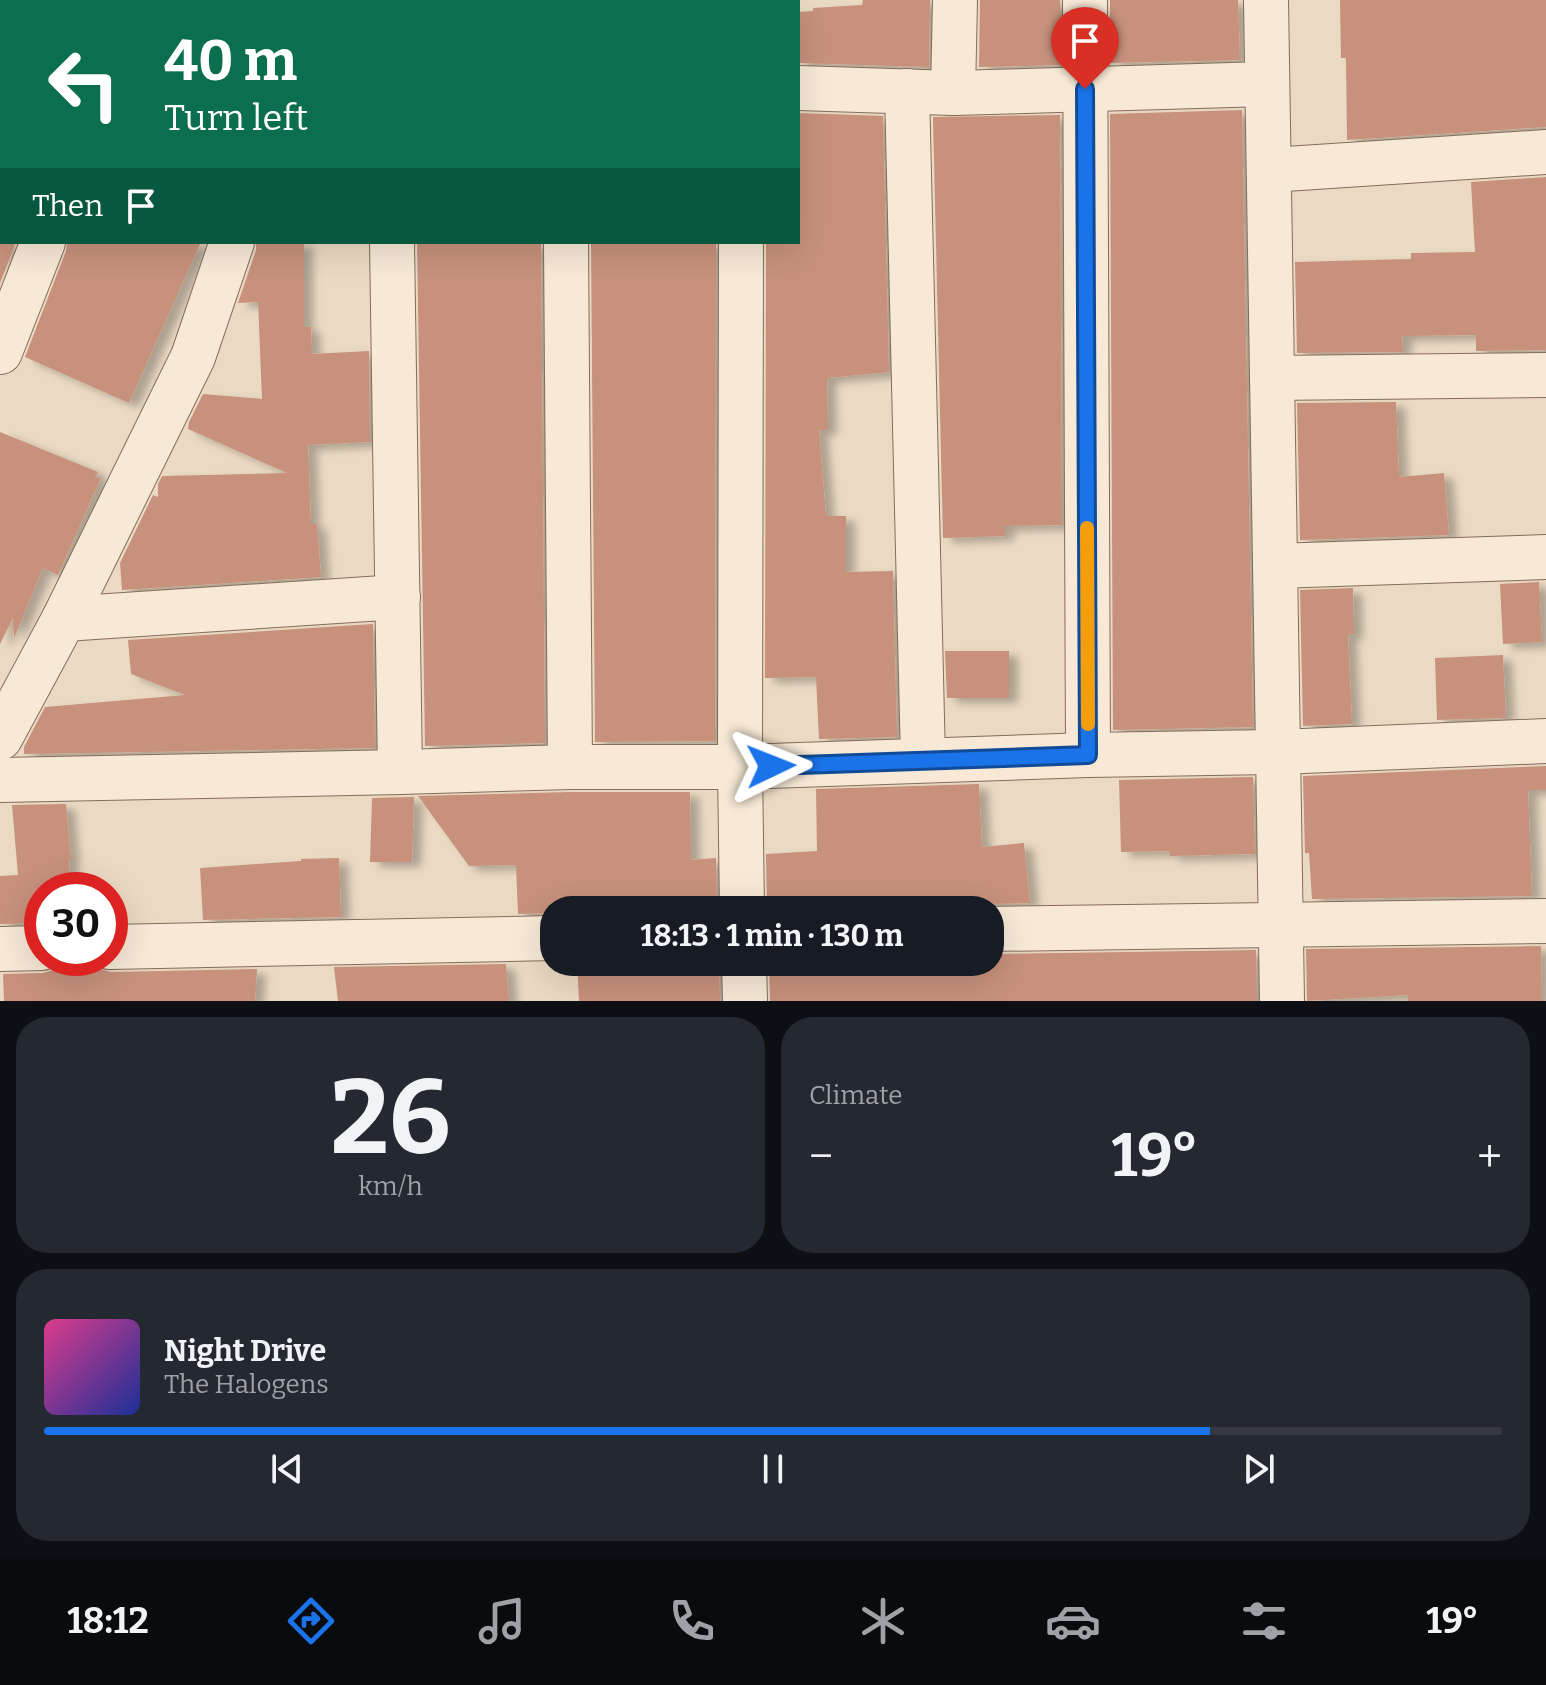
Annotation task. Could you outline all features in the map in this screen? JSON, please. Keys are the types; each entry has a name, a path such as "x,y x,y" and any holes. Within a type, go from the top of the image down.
{"street":[{"path":"953,93 955,0"},
{"path":"1085,0 1088,755"},
{"path":"1266,0 1282,1001"},
{"path":"800,88 953,93 1267,84"},
{"path":"907,91 923,760"},
{"path":"1269,170 1546,152"},
{"path":"0,352 42,244"},
{"path":"0,738 64,619 193,357 231,244"},
{"path":"392,244 400,772"},
{"path":"566,244 570,767"},
{"path":"741,244 742,896"},
{"path":"1272,378 1546,375"},
{"path":"1275,566 1546,557"},
{"path":"64,619 398,597"},
{"path":"0,780 570,767 740,767 1546,741"},
{"path":"1004,929 1546,921"},
{"path":"128,947 540,938"},
{"path":"0,949 24,948"},
{"path":"744,976 745,1001"}],"building":[{"path":"863,0 930,0 929,67 800,63 800,12 813,11 813,8 862,5"},
{"path":"980,0 1060,0 1060,65 979,67"},
{"path":"1110,0 1238,0 1240,60 1110,63"},
{"path":"1340,0 1546,0 1546,127 1347,140 1346,58 1341,58"},
{"path":"1242,110 1253,727 1113,730 1110,114"},
{"path":"800,113 883,116 889,372 827,378 828,430 819,430 826,516 846,516 846,572 893,571 897,737 819,739 816,677 765,678 766,244 800,244"},
{"path":"1060,115 1062,525 1005,526 1005,536 943,538 933,117"},
{"path":"1546,177 1546,350 1476,351 1476,335 1402,336 1403,352 1297,353 1295,262 1411,259 1411,253 1475,252 1471,182"},
{"path":"0,244 15,244 0,283"},
{"path":"67,244 200,244 129,403 25,357"},
{"path":"256,244 304,244 304,327 311,327 312,354 369,351 370,442 308,445 311,524 317,524 321,577 122,590 120,563 153,495 158,497 158,484 162,476 287,473 188,429 203,394 262,399 258,302 238,303"},
{"path":"417,244 541,244 545,743 425,746"},
{"path":"591,244 716,244 715,741 595,742"},
{"path":"1396,402 1399,477 1444,473 1449,535 1300,540 1297,403"},
{"path":"0,432 98,472 95,478 101,478 58,575 43,568 14,638 13,618 0,644"},
{"path":"1539,582 1542,642 1503,644 1500,584"},
{"path":"1353,588 1354,634 1348,635 1352,724 1303,726 1300,590"},
{"path":"373,624 375,748 24,754 24,747 45,707 185,695 131,674 128,640"},
{"path":"945,651 1009,651 1009,698 947,698"},
{"path":"1503,655 1506,718 1437,720 1435,658"},
{"path":"1546,766 1546,790 1528,790 1532,896 1312,899 1309,853 1305,853 1303,776"},
{"path":"1253,777 1255,854 1170,856 1170,851 1121,852 1119,780"},
{"path":"979,784 982,847 1024,843 1030,903 1004,904 1004,896 767,896 766,854 817,851 816,789"},
{"path":"690,792 691,860 716,858 717,896 540,896 540,913 518,914 516,865 469,866 418,796"},
{"path":"414,797 412,862 370,862 372,798"},
{"path":"66,804 71,859 69,872 24,872 24,923 0,924 0,876 18,875 12,805"},
{"path":"339,858 341,917 203,920 200,868"},
{"path":"1541,946 1542,1001 1408,1001 1408,995 1307,1001 1306,949"},
{"path":"1256,950 1257,1001 770,1001 769,976 1004,976 1004,954"},
{"path":"506,964 509,1001 338,1001 334,967"},
{"path":"257,969 255,1001 4,1001 3,974 128,976 128,972"},
{"path":"578,976 719,976 720,1001 579,1001"}],"slow traffic":[{"path":"1087,528 1088,724"}],"route":[{"path":"771,766 1088,755 1085,89"}]}
